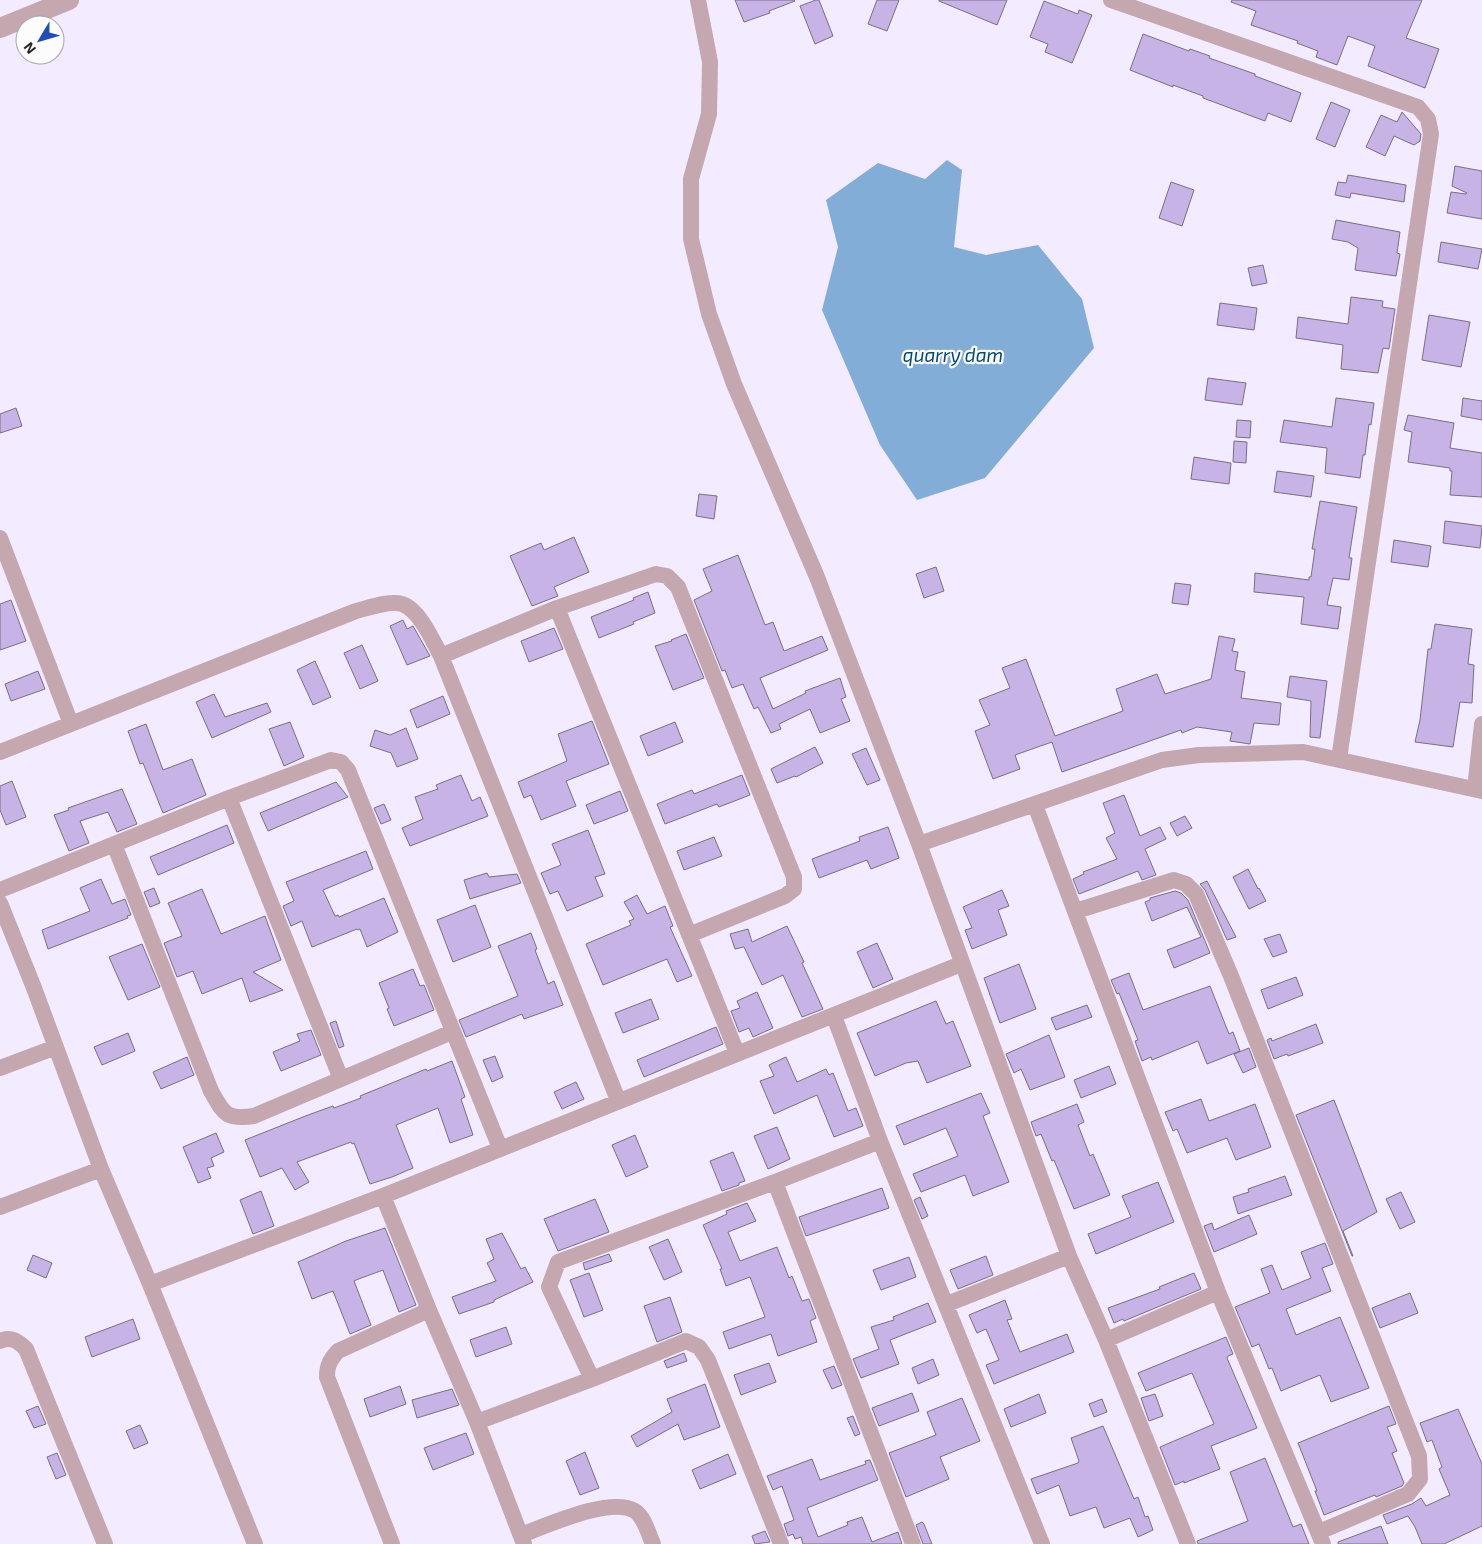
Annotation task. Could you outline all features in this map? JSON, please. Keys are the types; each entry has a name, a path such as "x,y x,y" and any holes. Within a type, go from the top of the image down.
{"street":[{"path":"0,28 49,3 69,0"},
{"path":"698,0 710,62 709,114 691,179 691,239 709,314 734,384 817,577 919,844 1069,1256 1106,1340 1188,1544"},
{"path":"1111,0 1418,107 1428,119 1431,134 1340,759"},
{"path":"0,538 71,724"},
{"path":"441,656 558,608 656,574 667,576 678,586 794,877 794,889 785,896 688,935"},
{"path":"0,752 356,611 382,604 402,604 418,615 441,656 618,1100"},
{"path":"558,608 737,1053"},
{"path":"919,844 1162,760 1199,755 1303,752 1479,790 1482,724"},
{"path":"0,890 229,798 331,760 341,762 348,770 500,1148"},
{"path":"229,798 341,1079"},
{"path":"1035,804 1218,1292 1321,1538 1408,1494 1420,1479 1419,1456 1231,976 1196,894 1186,884 1174,880 1076,911"},
{"path":"114,844 211,1091 226,1114 238,1119 254,1116 452,1032"},
{"path":"0,903 101,1169 150,1284 250,1542"},
{"path":"150,1284 383,1196 618,1100 962,964"},
{"path":"834,1016 880,1141 1042,1544"},
{"path":"0,1068 56,1047"},
{"path":"592,1380 549,1287 558,1262 880,1141"},
{"path":"0,1207 101,1169"},
{"path":"775,1182 913,1544"},
{"path":"383,1196 477,1422 522,1540 597,1509 623,1506 635,1511 643,1518 653,1544"},
{"path":"947,1304 1069,1256"},
{"path":"1106,1340 1218,1292"},
{"path":"392,1544 327,1377 327,1367 338,1351 429,1310"},
{"path":"0,1341 5,1339 17,1340 26,1349 105,1544"},
{"path":"477,1422 592,1380 686,1341 699,1347 708,1360 781,1544"}],"water":[{"name":"quarry dam","path":"947,160 962,170 954,247 986,255 1038,245 1082,299 1094,348 985,478 917,500 880,445 822,310 838,247 826,200 878,163 925,179"}],"building":[{"path":"735,0 795,1 769,11 770,13 744,22"},
{"path":"819,0 833,36 815,44 800,6"},
{"path":"877,0 899,0 887,31 868,24"},
{"path":"939,0 1007,0 997,25"},
{"path":"1232,0 1422,0 1406,38 1439,49 1425,88 1368,66 1375,46 1348,36 1337,65 1316,57 1318,51 1297,43 1298,41 1251,25 1256,11 1231,2"},
{"path":"1044,1 1078,14 1079,10 1092,15 1072,63 1045,52 1048,44 1030,37"},
{"path":"1143,34 1189,51 1190,49 1210,56 1209,58 1301,93 1291,122 1268,113 1265,121 1130,70"},
{"path":"1331,102 1350,110 1335,147 1316,139"},
{"path":"1402,112 1421,134 1420,141 1414,145 1394,136 1385,156 1366,147 1381,115 1397,122"},
{"path":"1455,166 1482,171 1482,219 1447,213 1451,192 1467,193 1452,186"},
{"path":"1348,175 1406,185 1404,202 1351,193 1350,198 1335,195 1338,182 1346,183"},
{"path":"1171,182 1194,190 1182,226 1159,218"},
{"path":"1336,220 1400,232 1397,253 1400,254 1396,276 1355,270 1358,248 1348,242 1332,239"},
{"path":"1441,242 1482,249 1478,269 1438,262"},
{"path":"1263,265 1267,283 1252,286 1248,268"},
{"path":"1351,297 1383,301 1382,307 1395,309 1389,349 1383,348 1378,373 1341,369 1343,345 1296,338 1298,317 1348,324"},
{"path":"1220,303 1257,308 1254,330 1217,325"},
{"path":"1429,315 1470,322 1461,367 1422,360"},
{"path":"1208,378 1246,383 1242,405 1205,400"},
{"path":"1336,398 1374,403 1360,478 1325,473 1327,448 1280,442 1284,420 1332,427"},
{"path":"1463,398 1482,401 1482,420 1461,416"},
{"path":"16,408 22,426 0,433 0,414"},
{"path":"1408,415 1454,423 1450,448 1482,453 1482,497 1450,495 1452,471 1450,471 1450,468 1408,462 1412,432 1404,430"},
{"path":"1237,420 1251,421 1250,438 1236,437"},
{"path":"1234,441 1247,442 1246,463 1233,462"},
{"path":"1194,457 1231,463 1229,484 1191,479"},
{"path":"1277,471 1314,476 1311,497 1274,492"},
{"path":"699,494 717,496 714,519 696,516"},
{"path":"1320,501 1357,507 1349,558 1352,558 1349,580 1333,578 1327,605 1341,607 1338,629 1301,624 1304,597 1254,592 1255,573 1309,580 1315,549 1312,549"},
{"path":"1445,521 1482,526 1480,548 1443,543"},
{"path":"574,537 589,572 554,587 558,596 532,606 510,556 541,543 544,550"},
{"path":"1394,540 1431,546 1428,567 1391,562"},
{"path":"738,555 765,625 773,622 784,651 822,636 828,650 760,678 773,709 806,693 805,691 840,678 846,697 841,699 850,721 820,733 810,709 779,724 781,729 771,733 758,707 754,709 743,684 732,688 725,670 722,671 694,600 712,591 703,569"},
{"path":"936,567 944,591 924,598 916,574"},
{"path":"1175,583 1191,585 1188,605 1172,603"},
{"path":"648,592 655,613 599,638 591,617 634,600 633,598"},
{"path":"11,600 26,641 0,650 0,604"},
{"path":"403,620 407,629 413,626 430,656 407,665 390,626"},
{"path":"1435,624 1472,629 1468,664 1474,665 1472,703 1460,702 1453,747 1415,742 1420,720 1428,649 1431,649"},
{"path":"554,628 563,649 529,662 521,641"},
{"path":"686,634 704,678 673,690 655,646"},
{"path":"1219,636 1235,639 1232,651 1238,652 1235,670 1245,672 1241,698 1281,703 1279,725 1254,723 1250,744 1230,741 1232,732 1197,727 1182,733 1181,730 1062,772 1052,742 1015,755 1020,769 993,779 975,731 990,725 979,700 1010,688 1002,668 1026,659 1055,736 1123,711 1116,689 1157,674 1165,694 1211,679"},
{"path":"362,645 378,681 360,689 344,653"},
{"path":"315,661 331,697 313,705 297,670"},
{"path":"38,671 45,689 11,701 5,684"},
{"path":"1290,676 1327,681 1320,738 1310,737 1311,701 1287,697"},
{"path":"214,694 225,717 267,703 271,712 212,738 196,702"},
{"path":"443,696 450,714 417,728 410,710"},
{"path":"592,721 609,764 566,781 576,806 541,820 531,795 524,798 518,782 567,761 558,734"},
{"path":"290,722 304,757 284,766 269,729"},
{"path":"675,722 683,742 648,756 640,736"},
{"path":"146,724 163,770 192,759 206,795 163,813 143,763 140,764 128,731"},
{"path":"406,728 418,759 397,767 391,753 370,746 375,730 390,735"},
{"path":"815,747 823,763 796,777 777,783 771,769"},
{"path":"866,748 880,780 867,785 852,754"},
{"path":"461,775 472,801 480,797 488,816 410,846 402,828 423,819 415,797 438,789 436,785"},
{"path":"742,775 750,795 719,807 717,804 665,824 657,804 692,790 694,794"},
{"path":"12,781 26,817 6,825 0,810 0,786"},
{"path":"336,782 348,797 268,831 260,813"},
{"path":"122,789 137,824 117,832 108,812 80,821 89,843 69,851 54,815 69,810 68,808"},
{"path":"620,791 628,811 594,824 586,805"},
{"path":"1124,795 1140,836 1160,827 1166,839 1145,849 1156,875 1142,880 1138,871 1079,894 1073,879 1084,874 1083,872 1117,859 1106,838 1115,833 1103,803"},
{"path":"384,804 391,820 381,824 374,808"},
{"path":"1185,816 1192,828 1177,836 1170,823"},
{"path":"227,825 234,843 158,875 150,857"},
{"path":"888,827 899,858 871,869 867,860 819,878 812,859 860,841 859,837"},
{"path":"588,830 605,874 595,877 603,896 567,911 558,891 550,894 541,873 561,865 552,844"},
{"path":"714,837 722,856 684,870 677,851"},
{"path":"366,851 373,869 323,890 335,916 338,915 339,917 384,898 398,932 367,947 360,929 357,929 312,947 302,921 291,926 283,906 294,901 286,882"},
{"path":"1248,869 1266,901 1249,909 1233,877"},
{"path":"487,873 489,877 517,874 521,883 470,899 464,880"},
{"path":"101,879 112,904 125,899 131,915 127,916 128,918 48,949 42,930 90,911 80,888"},
{"path":"1207,881 1236,937 1227,940 1205,890 1200,884"},
{"path":"154,888 160,903 150,907 144,892"},
{"path":"202,889 221,934 265,916 281,960 253,972 283,990 250,1002 242,978 202,994 193,971 177,977 164,943 182,936 168,903"},
{"path":"1002,890 1009,906 998,910 1007,935 972,949 965,930 972,928 963,907"},
{"path":"1175,891 1181,893 1188,900 1210,953 1174,968 1167,950 1201,937 1187,907 1152,921 1145,902 1150,900 1150,898"},
{"path":"637,895 647,914 665,906 673,926 670,927 692,976 677,982 667,959 603,985 586,944 631,925 629,921 634,919 624,902"},
{"path":"475,905 491,947 453,962 437,920"},
{"path":"787,926 823,1009 802,1017 783,975 762,985 744,947 735,949 730,934 748,929 752,942"},
{"path":"531,933 537,949 535,950 548,984 554,981 563,1005 524,1019 522,1014 466,1037 459,1020 518,996 498,946"},
{"path":"1280,934 1287,952 1273,957 1264,939"},
{"path":"877,943 893,979 873,988 857,952"},
{"path":"142,944 160,987 128,1000 109,957"},
{"path":"1019,964 1036,1009 1000,1023 984,978"},
{"path":"413,969 420,986 424,985 434,1010 394,1026 379,983"},
{"path":"1129,973 1143,1010 1210,986 1229,1034 1233,1032 1240,1051 1207,1064 1198,1041 1152,1060 1151,1057 1142,1061 1135,1041 1138,1040 1119,993 1117,994 1111,980"},
{"path":"1296,977 1303,995 1268,1009 1261,990"},
{"path":"757,992 773,1028 753,1037 749,1028 739,1032 731,1011 740,1008 737,1001"},
{"path":"651,999 659,1019 623,1033 615,1013"},
{"path":"936,1001 946,1024 953,1021 971,1066 927,1083 918,1061 906,1063 875,1076 857,1033"},
{"path":"1087,1005 1092,1017 1056,1030 1051,1018"},
{"path":"336,1021 344,1046 339,1048 330,1023"},
{"path":"1316,1024 1323,1043 1274,1059 1267,1040 1271,1038 1272,1041"},
{"path":"716,1027 723,1044 644,1077 637,1060"},
{"path":"311,1030 321,1055 281,1071 273,1052 300,1041 297,1034"},
{"path":"128,1033 135,1051 102,1065 94,1047"},
{"path":"1049,1035 1065,1077 1030,1090 1021,1069 1014,1073 1006,1054"},
{"path":"1249,1048 1256,1067 1243,1073 1234,1054"},
{"path":"495,1056 503,1077 492,1082 483,1060"},
{"path":"187,1057 194,1075 161,1089 153,1072"},
{"path":"786,1057 797,1082 826,1069 829,1075 833,1073 848,1111 856,1108 863,1126 834,1137 817,1095 774,1114 760,1081 774,1076 769,1065"},
{"path":"452,1061 465,1097 461,1099 473,1135 450,1143 438,1108 396,1125 413,1168 392,1177 370,1184 354,1143 352,1144 351,1142 297,1162 309,1182 295,1190 282,1168 260,1177 245,1140 308,1115 361,1098 360,1096 426,1069 427,1071"},
{"path":"1109,1066 1116,1084 1081,1098 1074,1080"},
{"path":"576,1082 584,1099 562,1109 554,1092"},
{"path":"981,1093 990,1113 983,1116 1009,1182 973,1196 965,1175 921,1192 913,1174 958,1156 946,1128 904,1145 896,1126"},
{"path":"1201,1099 1209,1121 1255,1104 1271,1147 1236,1160 1227,1138 1187,1153 1177,1129 1173,1131 1165,1112"},
{"path":"1334,1100 1377,1212 1343,1231 1353,1256 1296,1115"},
{"path":"1077,1104 1084,1122 1078,1125 1090,1156 1093,1154 1110,1195 1074,1209 1054,1160 1052,1161 1041,1134 1036,1136 1031,1122"},
{"path":"777,1127 790,1159 768,1169 754,1136"},
{"path":"216,1133 224,1152 211,1158 214,1166 207,1168 211,1178 198,1183 183,1147"},
{"path":"635,1135 648,1167 626,1177 612,1145"},
{"path":"733,1152 745,1181 722,1191 710,1161"},
{"path":"1285,1176 1292,1195 1238,1214 1233,1197 1249,1192 1248,1189"},
{"path":"1158,1182 1174,1222 1096,1254 1088,1234 1131,1217 1122,1196"},
{"path":"882,1188 889,1208 806,1236 799,1217"},
{"path":"261,1191 274,1226 253,1234 240,1200"},
{"path":"1401,1192 1415,1222 1400,1229 1386,1199"},
{"path":"920,1197 928,1216 922,1219 914,1200"},
{"path":"595,1199 609,1232 558,1251 544,1219"},
{"path":"747,1203 756,1221 728,1232 740,1261 777,1247 789,1278 792,1276 802,1301 809,1299 816,1318 810,1321 817,1342 778,1356 771,1334 729,1349 723,1332 765,1317 750,1277 726,1286 720,1269 722,1269 703,1225 727,1214 726,1211"},
{"path":"1249,1215 1257,1234 1214,1252 1204,1226 1212,1223 1214,1230"},
{"path":"385,1228 416,1305 399,1312 383,1270 356,1280 354,1281 371,1325 350,1334 333,1291 312,1299 298,1262 346,1241"},
{"path":"502,1233 521,1269 525,1267 533,1282 494,1300 494,1302 459,1314 452,1297 496,1281 487,1263 494,1259 486,1239"},
{"path":"668,1239 682,1272 664,1280 649,1247"},
{"path":"1325,1243 1333,1264 1322,1268 1331,1291 1286,1309 1296,1335 1340,1317 1369,1388 1331,1402 1320,1375 1281,1391 1272,1368 1269,1369 1259,1344 1252,1347 1235,1307 1270,1293 1261,1269 1272,1265 1282,1290 1311,1278 1301,1252"},
{"path":"609,1254 612,1261 585,1270 583,1263"},
{"path":"33,1255 52,1263 46,1278 27,1270"},
{"path":"986,1256 993,1275 958,1289 950,1270"},
{"path":"909,1257 916,1277 881,1290 873,1270"},
{"path":"589,1273 603,1310 584,1317 570,1280"},
{"path":"1194,1273 1201,1289 1124,1321 1123,1319 1114,1323 1108,1308 1160,1289 1159,1287"},
{"path":"1410,1293 1418,1313 1380,1328 1372,1308"},
{"path":"670,1297 682,1332 657,1342 644,1306"},
{"path":"1005,1300 1012,1319 1007,1320 1020,1352 1067,1334 1074,1352 994,1384 986,1365 999,1360 986,1329 977,1333 969,1315"},
{"path":"928,1303 936,1322 890,1340 899,1364 861,1378 853,1359 879,1349 871,1327 894,1320 893,1317"},
{"path":"133,1319 140,1339 92,1357 85,1337"},
{"path":"506,1327 512,1344 476,1357 470,1340"},
{"path":"1226,1337 1233,1354 1227,1358 1257,1428 1211,1446 1220,1469 1175,1485 1160,1447 1214,1424 1192,1373 1146,1391 1138,1373"},
{"path":"684,1353 687,1361 667,1368 664,1361"},
{"path":"933,1359 939,1375 918,1384 912,1368"},
{"path":"769,1363 776,1382 741,1395 734,1375"},
{"path":"834,1366 842,1385 832,1389 823,1370"},
{"path":"705,1384 720,1427 684,1440 678,1424 637,1447 631,1436 672,1412 667,1399"},
{"path":"400,1386 406,1404 370,1417 364,1399"},
{"path":"452,1389 459,1405 417,1418 412,1400"},
{"path":"912,1393 919,1411 879,1426 872,1408"},
{"path":"1039,1394 1046,1413 1011,1427 1004,1409"},
{"path":"1155,1394 1163,1416 1149,1421 1141,1398"},
{"path":"962,1398 980,1441 940,1457 949,1479 906,1497 889,1453 936,1435 927,1412"},
{"path":"1102,1399 1107,1412 1094,1417 1089,1404"},
{"path":"38,1406 46,1424 34,1428 26,1411"},
{"path":"1389,1406 1396,1424 1387,1427 1397,1451 1392,1453 1404,1483 1402,1486 1376,1497 1375,1495 1324,1515 1315,1491 1317,1491 1298,1443"},
{"path":"1458,1409 1482,1464 1482,1526 1444,1544 1422,1544 1408,1516 1387,1524 1383,1515 1412,1504 1421,1498 1426,1506 1450,1495 1439,1469 1442,1467 1432,1440 1427,1442 1420,1423"},
{"path":"853,1416 860,1434 855,1436 847,1418"},
{"path":"140,1425 148,1443 134,1449 126,1431"},
{"path":"1103,1426 1134,1499 1138,1497 1145,1517 1148,1516 1153,1530 1138,1537 1130,1518 1104,1528 1096,1507 1070,1516 1059,1485 1037,1494 1031,1479 1078,1463 1079,1461 1071,1438"},
{"path":"466,1433 474,1454 433,1470 424,1448"},
{"path":"585,1452 599,1488 580,1495 566,1461"},
{"path":"57,1453 66,1475 56,1479 47,1457"},
{"path":"728,1454 736,1474 700,1489 692,1470"},
{"path":"1265,1458 1293,1527 1301,1524 1309,1544 1198,1544 1197,1541 1248,1521 1230,1472"},
{"path":"812,1459 820,1480 866,1464 865,1461 870,1460 878,1480 807,1508 818,1537 848,1525 847,1522 862,1517 872,1542 898,1532 902,1544 803,1544 801,1537 795,1539 793,1534 788,1536 784,1524 794,1520 782,1486 773,1490 767,1476"},
{"path":"922,1522 932,1544 923,1544 916,1525"},
{"path":"1381,1526 1388,1544 1338,1544 1338,1542"},
{"path":"765,1531 770,1542 755,1544 752,1536"}]}
